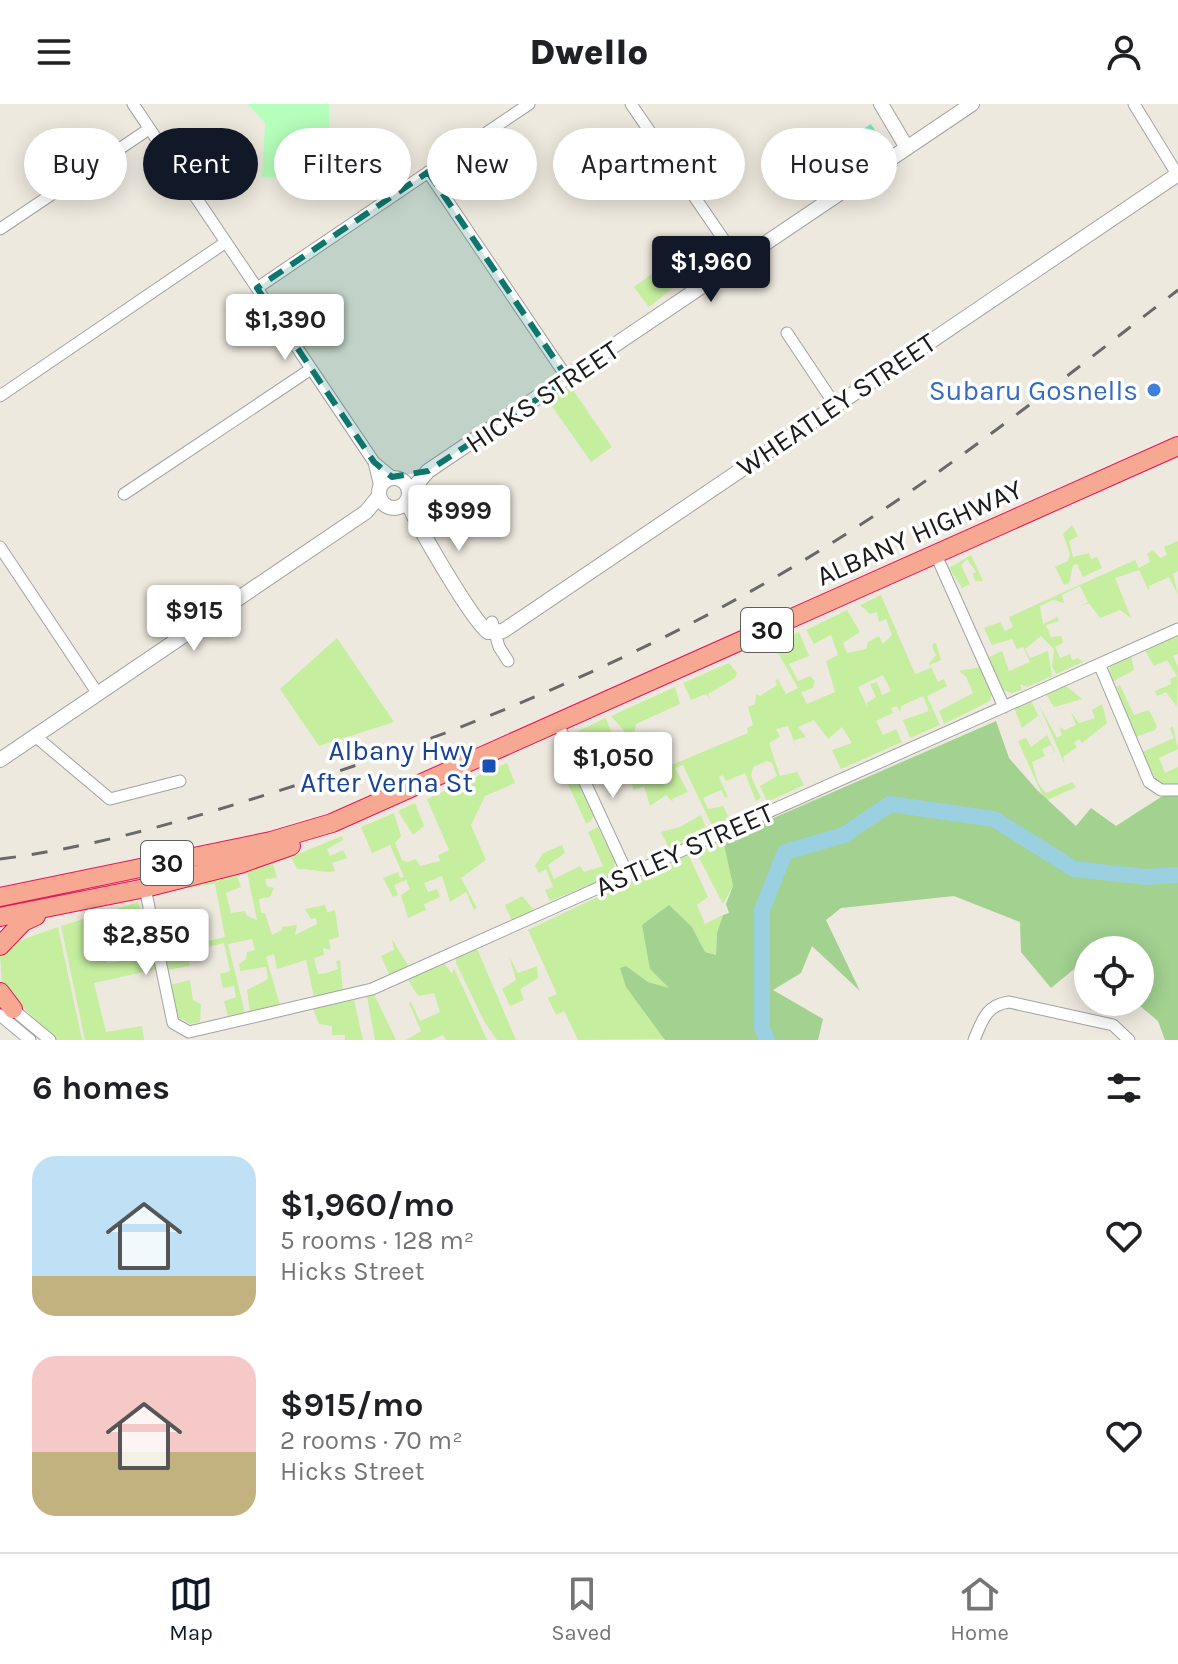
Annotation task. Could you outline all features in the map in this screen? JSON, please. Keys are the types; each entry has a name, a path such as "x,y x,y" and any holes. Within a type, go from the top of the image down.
{"highway":[{"name":"ALBANY HIGHWAY","path":"0,897 271,841 332,823 1178,446"},
{"name":"ALBANY HIGHWAY","path":"0,917 145,888 262,856 314,837 332,823"},
{"path":"0,946 23,922 50,909"},
{"path":"0,992 4,1008"}],"street":[{"path":"133,104 148,128"},
{"path":"493,128 529,104"},
{"path":"631,104 739,262"},
{"path":"881,104 911,145"},
{"name":"HICKS STREET","path":"393,493 568,379 972,104"},
{"path":"1134,104 1177,174"},
{"path":"0,229 143,133"},
{"path":"257,288 427,173"},
{"name":"WHEATLEY STREET","path":"493,628 521,616 1177,174"},
{"path":"197,200 416,523 480,626 493,628 508,661"},
{"path":"447,200 568,379"},
{"path":"0,396 226,242"},
{"path":"787,333 835,405"},
{"path":"124,494 311,369"},
{"path":"0,760 393,493"},
{"path":"0,547 98,694"},
{"path":"936,555 1004,707"},
{"name":"ASTLEY STREET","path":"145,888 173,1023 179,1029 189,1032 372,989 1178,629"},
{"path":"1100,666 1149,782 1161,790 1178,790"},
{"path":"558,724 627,873"},
{"path":"35,736 110,799 180,781"},
{"path":"974,1040 986,1013 995,1004 1009,1002 1113,1025 1129,1040"},
{"path":"4,1008 30,1040"},
{"path":"4,1008 50,1040"}],"highlighted area":[{"path":"428,172 568,379 428,471 392,477 374,462 257,288"}],"green space":[{"path":"248,104 329,104 329,128 274,128 274,178 262,177 265,123"},
{"path":"660,268 673,288 649,307 634,287"},
{"path":"569,384 612,447 591,462 547,399"},
{"path":"1072,525 1078,536 1069,541 1073,557 1089,553 1091,559 1097,557 1102,568 1083,577 1077,564 1073,565 1069,583 1064,585 1055,567 1068,561 1070,554 1063,534"},
{"path":"1178,541 1178,571 1173,574 1178,595 1169,577 1149,586 1149,591 1139,570 1115,578 1131,618 1120,610 1100,618 1089,603 1078,607 1088,602 1080,586 1062,595 1064,603 1053,600 1040,606 1043,624 1057,617 1059,621 1046,625 1051,637 1061,636 1063,643 1055,647 1060,658 1070,654 1072,660 1078,658 1083,662 1056,674 1052,666 1054,649 1041,636 1025,649 1030,658 1048,651 1052,676 1027,687 1020,684 1022,690 1012,693 1003,690 989,657 1002,651 1009,671 1030,662 1023,647 1017,649 1012,639 992,645 984,628 1000,622 1005,631 1013,627 1009,617 1135,560 1139,568 1150,562 1147,554 1153,550 1160,558 1167,555 1164,547"},
{"path":"971,555 983,581 975,581 973,574 976,572 967,559 961,565 970,584 962,588 949,568"},
{"path":"881,595 915,674 931,668 929,663 936,655 932,646 936,643 941,660 930,665 938,682 944,679 947,686 927,696 940,725 910,738 903,720 929,711 923,696 901,706 900,712 897,706 891,708 893,713 876,721 883,735 896,729 902,742 841,769 832,750 852,743 842,727 828,739 814,720 798,727 806,737 794,740 799,754 788,726 776,729 780,737 769,743 780,776 797,772 804,785 767,802 760,786 777,776 772,763 767,761 753,767 751,776 761,798 756,801 745,773 726,781 723,775 719,777 728,797 725,798 721,790 703,798 708,809 723,806 730,820 713,828 683,765 675,768 688,792 672,799 673,802 666,795 650,806 644,786 634,790 622,763 633,767 637,775 650,768 641,740 657,771 748,733 747,728 753,725 748,707 755,704 756,694 760,696 777,685 775,681 778,679 786,694 798,688 773,644 799,632 809,656 789,664 798,681 810,676 815,681 813,688 801,692 807,704 835,692 826,661 838,655 831,635 814,644 806,630 847,610 860,632 843,643 847,653 866,649 868,642 879,636 883,644 892,635 886,619 879,622 877,612 870,614 860,605","holes":["883,675 891,691 882,695 877,682 870,684 876,697 867,703 868,708 858,687"]},
{"path":"1178,634 1178,654 1173,656 1178,667 1177,707 1166,692 1157,696 1155,691 1171,684 1170,679 1177,676 1167,660 1154,666 1145,650"},
{"path":"337,638 394,722 319,746 280,689"},
{"path":"1131,656 1134,670 1112,682 1108,673 1111,665"},
{"path":"729,663 737,673 735,678 708,694 711,701 706,694 691,700 683,683"},
{"path":"981,667 992,692 990,701 944,724 939,711 973,693 966,677 959,671"},
{"path":"1065,685 1082,699 1054,707 1046,694"},
{"path":"1120,685 1134,715 1149,710 1157,726 1155,730 1136,737 1114,688"},
{"path":"675,687 680,704 636,724 635,731 627,734 611,716"},
{"path":"1031,700 1055,752 1049,755 1054,752 1051,745 1042,749 1045,756 1032,762 1038,783 1046,793 1072,782 1076,787 1045,801 1018,741 1026,738 1031,747 1047,735 1038,716 1022,728 1014,708"},
{"path":"1102,704 1107,723 1082,743 1079,739 1074,743 1077,747 1063,757 1065,765 1039,705 1057,738 1062,735 1059,727 1065,730 1076,725 1071,712 1079,723 1095,718 1092,710"},
{"path":"606,718 611,732 590,741 586,750 578,731"},
{"path":"996,721 1009,758 1037,790 1076,826 1091,808 1116,826 1178,786 1178,1040 1165,1040 1158,1021 1152,1016 1154,936 1074,936 1074,969 1051,988 1021,952 1020,922 954,896 841,908 826,920 860,991 812,946 801,973 773,990 823,1019 818,1040 665,1040 626,987 620,968 626,966 648,982 669,988 650,969 642,925 669,905 692,927 705,952 716,955 717,933 723,915 729,913 726,904 733,886 723,840"},
{"path":"1173,726 1178,749 1159,758 1165,773 1178,767 1178,785 1172,788 1158,784 1142,752 1174,738 1170,728"},
{"path":"507,763 515,783 485,796 471,825 486,860 461,878 477,908 474,910 466,892 450,902 442,876 424,883 428,892 437,889 440,897 424,904 426,910 408,918 401,895 410,889 406,880 394,885 398,895 393,897 383,878 398,872 400,878 404,877 390,845 372,853 361,827 394,813 401,836 395,843 402,860 416,859 420,866 440,861 438,855 449,850 427,799"},
{"path":"577,772 594,816 586,823 565,778"},
{"path":"415,803 424,826 413,835 398,811"},
{"path":"701,815 707,831 669,848 661,832 680,827"},
{"path":"598,827 615,862 613,875 550,901 545,890 553,887 546,869 539,873 535,866 543,853 562,845 565,853 548,865 554,879 580,866 584,872 603,866 588,832"},
{"path":"342,836 343,840 327,849 330,856 343,850 347,858 332,863 335,871 297,869 291,857"},
{"path":"723,840 733,886 723,904 696,852"},
{"path":"688,854 708,897 697,905 705,924 723,915 717,933 716,955 705,952 692,927 671,989 648,982 626,966 626,987 667,1039 578,1040 564,1011 556,1015 548,998 557,994 528,930"},
{"path":"273,864 277,878 265,879 267,886 274,888 270,897 259,899 261,913 265,913 272,935 282,927 297,925 295,935 317,924 316,918 311,919 305,909 325,905 327,912 335,910 339,937 329,940 331,950 323,948 324,955 314,958 318,974 338,969 336,961 340,960 343,991 314,997 306,960 277,969 274,954 266,957 280,1005 250,1011 247,990 268,979 266,967 240,971 239,964 246,959 247,952 255,950 252,939 228,944 244,1009 243,1013 228,1016 224,1001 236,997 234,986 223,988 220,974 230,971 224,943 207,947 207,956 204,942 225,937 215,884 191,887 236,874 241,887 226,893 231,913 245,911 247,916 257,920 247,872"},
{"path":"522,896 535,911 512,921 505,905"},
{"path":"138,902 149,929 121,936 117,921 92,939 90,946 98,950 102,943 108,943 109,948 104,949 107,963 134,959 131,943 123,945 123,940 150,937 157,969 94,983 106,1032 142,1026 144,1040 85,1040 61,926"},
{"path":"58,927 82,1040 57,1040 2,987 0,953 13,943"},
{"path":"392,939 409,967 390,976 381,956 394,950"},
{"path":"170,942 172,949 184,947 190,966 167,970 162,946"},
{"path":"475,949 516,1040 497,1040 484,1021 456,963 456,958"},
{"path":"509,956 518,973 537,966 538,978 520,989 524,1000 510,1006 502,989 516,980"},
{"path":"444,963 452,974 454,968 487,1040 446,1040 443,1035 431,1040 406,1040 421,1031 409,1003 420,1021 440,1012 434,993 418,996 408,980"},
{"path":"190,980 193,1000 201,1004 200,1022 190,1024 177,1016 170,985"},
{"path":"374,994 396,1040 375,1040 367,997"},
{"path":"354,1000 363,1040 345,1040 345,1035 332,1035 332,1026 319,1024 313,1009"}],"waterway":[{"path":"767,1040 762,1028 762,910 785,852 844,835 890,804 994,819 1074,869 1146,877 1178,875"}],"railway":[{"path":"0,859 115,838 303,783 518,704 657,641 792,568 899,499 1020,412 1178,290"}],"place":[{"name":"Subaru Gosnells","path":"1154,390"},
{"name":"Albany Hwy After Verna St","path":"489,766"}]}
